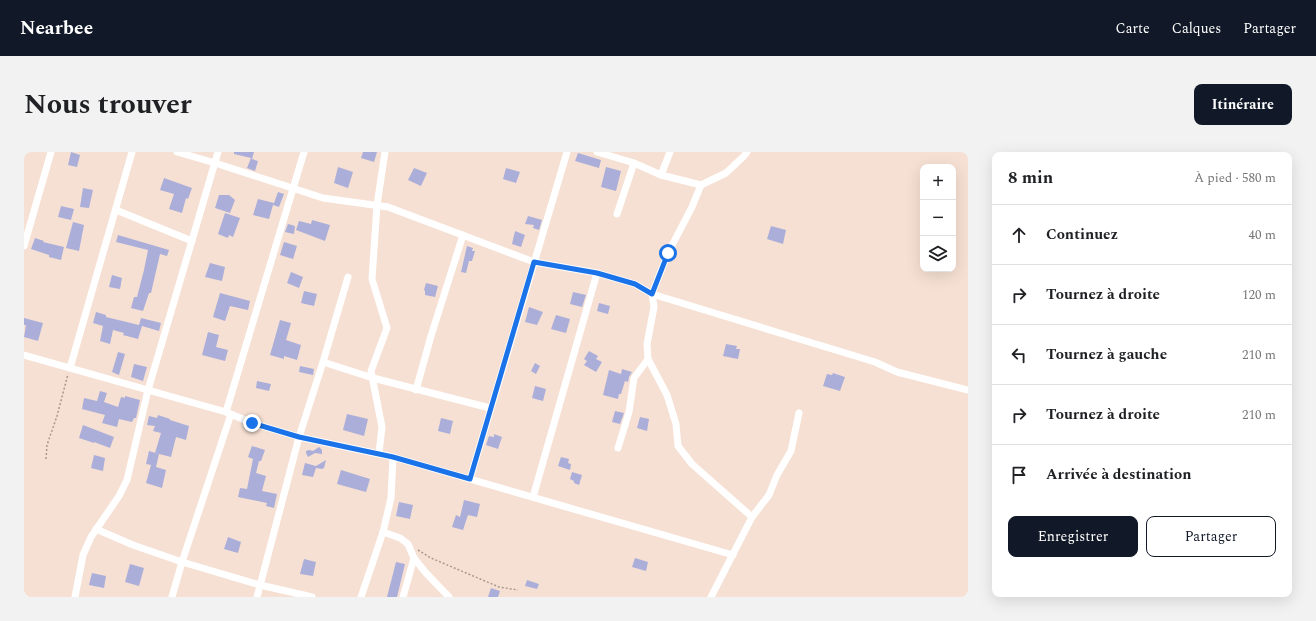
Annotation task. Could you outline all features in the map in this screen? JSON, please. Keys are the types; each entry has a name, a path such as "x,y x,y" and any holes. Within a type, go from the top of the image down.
{"street":[{"path":"24,246 51,152"},
{"path":"70,368 132,152"},
{"path":"176,152 323,198 388,207 534,262 597,273 635,284 652,294 875,362 897,372 968,390"},
{"path":"75,597 83,554 96,529 119,496 127,480 148,390 218,152"},
{"path":"172,597 229,413 304,152"},
{"path":"379,453 382,427 371,371 387,328 372,279 377,205 385,152"},
{"path":"470,479 567,152"},
{"path":"597,152 634,163 661,175 702,185"},
{"path":"661,175 670,152"},
{"path":"747,152 726,173 702,185 692,208 668,253 652,294 654,307 647,344 648,359 667,395 676,424 678,446 692,464 752,517"},
{"path":"617,214 634,163"},
{"path":"116,210 192,241"},
{"path":"416,390 431,336 464,235"},
{"path":"533,497 597,273"},
{"path":"257,597 299,437 348,277"},
{"path":"24,355 229,413 252,423 299,437 379,453 733,555"},
{"path":"618,448 629,412 634,378 648,359"},
{"path":"323,362 416,390 490,408"},
{"path":"711,597 752,517 769,495 777,475 791,451 799,412"},
{"path":"361,597 383,532 391,498 393,457"},
{"path":"96,529 133,545 182,562 260,585 312,597"},
{"path":"383,532 400,538 408,544 414,558 449,597"},
{"path":"403,597 414,558"}],"path":[{"path":"46,459 48,445 70,368"},
{"path":"408,544 431,558 499,587 518,590"}],"building":[{"path":"71,152 80,155 77,167 68,165"},
{"path":"234,152 254,152 252,159 258,161 255,171 247,168 251,158 234,154"},
{"path":"363,152 377,152 374,162 361,158"},
{"path":"578,153 601,160 599,168 575,161"},
{"path":"338,167 353,172 348,188 334,183"},
{"path":"606,167 621,171 616,191 601,187"},
{"path":"414,168 427,173 421,186 408,180"},
{"path":"506,168 520,172 516,183 503,179"},
{"path":"164,178 192,188 188,199 186,198 182,213 169,209 174,194 160,190"},
{"path":"83,188 93,190 89,208 80,207"},
{"path":"278,192 284,194 279,207 273,205 269,219 253,215 258,199 274,203"},
{"path":"219,195 229,195 235,200 230,213 215,208"},
{"path":"61,206 74,209 71,220 58,217"},
{"path":"225,213 240,218 233,237 229,235 228,238 218,234"},
{"path":"528,216 542,220 539,230 533,228 534,225 525,224"},
{"path":"312,220 330,225 325,241 296,230 299,221 311,224"},
{"path":"73,222 84,225 79,251 66,248"},
{"path":"288,224 295,226 294,234 285,232"},
{"path":"771,226 786,230 783,244 767,239"},
{"path":"515,231 525,235 521,247 512,244"},
{"path":"118,235 169,250 167,256 160,254 151,293 149,293 143,311 131,308 134,297 137,297 148,250 116,242"},
{"path":"35,238 44,241 43,242 64,247 61,260 49,257 49,255 31,249"},
{"path":"284,242 297,246 293,259 280,255"},
{"path":"467,246 473,248 472,251 475,251 472,261 469,261 466,273 461,272"},
{"path":"210,263 225,267 222,281 205,277"},
{"path":"291,272 303,277 299,288 287,283"},
{"path":"112,275 122,278 120,289 109,287"},
{"path":"426,283 438,286 435,297 425,295 424,290"},
{"path":"304,291 317,294 314,306 301,303"},
{"path":"573,292 586,295 582,307 570,304"},
{"path":"220,293 250,301 248,310 230,306 225,321 213,317"},
{"path":"599,303 610,306 608,314 597,311"},
{"path":"529,307 543,312 537,325 525,322"},
{"path":"96,312 106,315 106,317 139,325 141,318 161,323 159,331 142,326 138,339 123,335 124,333 113,330 110,344 100,341 103,326 93,323"},
{"path":"556,315 570,319 566,333 551,329"},
{"path":"24,318 43,323 38,341 24,337 26,325 24,325"},
{"path":"280,320 291,323 286,340 301,345 297,360 284,356 284,359 270,355"},
{"path":"208,332 219,335 216,347 228,350 225,361 202,355"},
{"path":"726,344 737,346 736,349 740,349 738,359 723,356"},
{"path":"589,351 598,356 596,359 602,362 596,372 584,365 587,361 584,359"},
{"path":"118,352 125,354 119,375 112,372"},
{"path":"535,363 540,366 536,374 531,371"},
{"path":"134,364 147,367 143,381 131,377"},
{"path":"300,366 314,369 313,375 299,372"},
{"path":"622,369 632,372 628,382 625,381 618,399 603,395 609,370 621,374"},
{"path":"833,373 845,377 840,391 823,386 827,374 832,375"},
{"path":"257,381 271,384 269,391 256,388"},
{"path":"535,386 546,389 543,401 532,398"},
{"path":"100,391 107,393 104,402 118,407 121,397 125,398 125,396 140,400 136,418 134,418 132,422 119,419 117,427 102,423 105,415 82,409 84,398 97,401"},
{"path":"615,411 624,413 620,424 612,422"},
{"path":"347,414 368,419 364,436 343,430"},
{"path":"158,415 189,426 186,440 176,437 171,457 155,453 161,433 153,431 155,426 147,425 149,416 157,418"},
{"path":"640,417 649,419 647,431 637,428"},
{"path":"441,418 453,421 450,434 438,431"},
{"path":"83,425 114,437 110,448 79,438"},
{"path":"494,434 502,437 498,449 486,445 489,436 494,437"},
{"path":"252,446 265,450 261,461 259,461 256,473 266,476 262,491 277,494 274,508 266,506 267,503 238,497 240,488 247,489 253,459 248,457"},
{"path":"319,447 322,450 322,454 315,453 308,457 306,451 313,451"},
{"path":"149,451 159,454 156,467 166,470 162,488 146,483 151,465 146,464"},
{"path":"94,455 105,458 103,471 91,468"},
{"path":"561,457 569,459 568,463 571,464 570,470 558,466"},
{"path":"326,460 324,468 316,468 313,477 302,475 305,463 316,466"},
{"path":"341,470 370,479 366,492 337,484"},
{"path":"572,472 582,475 579,485 570,479"},
{"path":"464,500 480,504 477,517 468,515 463,530 452,527 456,515 460,517"},
{"path":"399,502 413,505 410,519 396,516"},
{"path":"228,537 241,542 238,553 224,549"},
{"path":"635,558 648,562 646,571 632,567"},
{"path":"304,559 316,562 313,576 300,574"},
{"path":"396,562 405,564 397,597 387,597"},
{"path":"130,564 144,568 139,586 125,582"},
{"path":"92,573 106,576 104,588 89,585"},
{"path":"527,580 539,584 537,589 525,586"},
{"path":"491,588 500,591 498,597 488,597"}],"route":[{"path":"252,423 299,437 340,444 393,457 470,479 534,262 597,273 635,284 652,294 668,253"}]}
